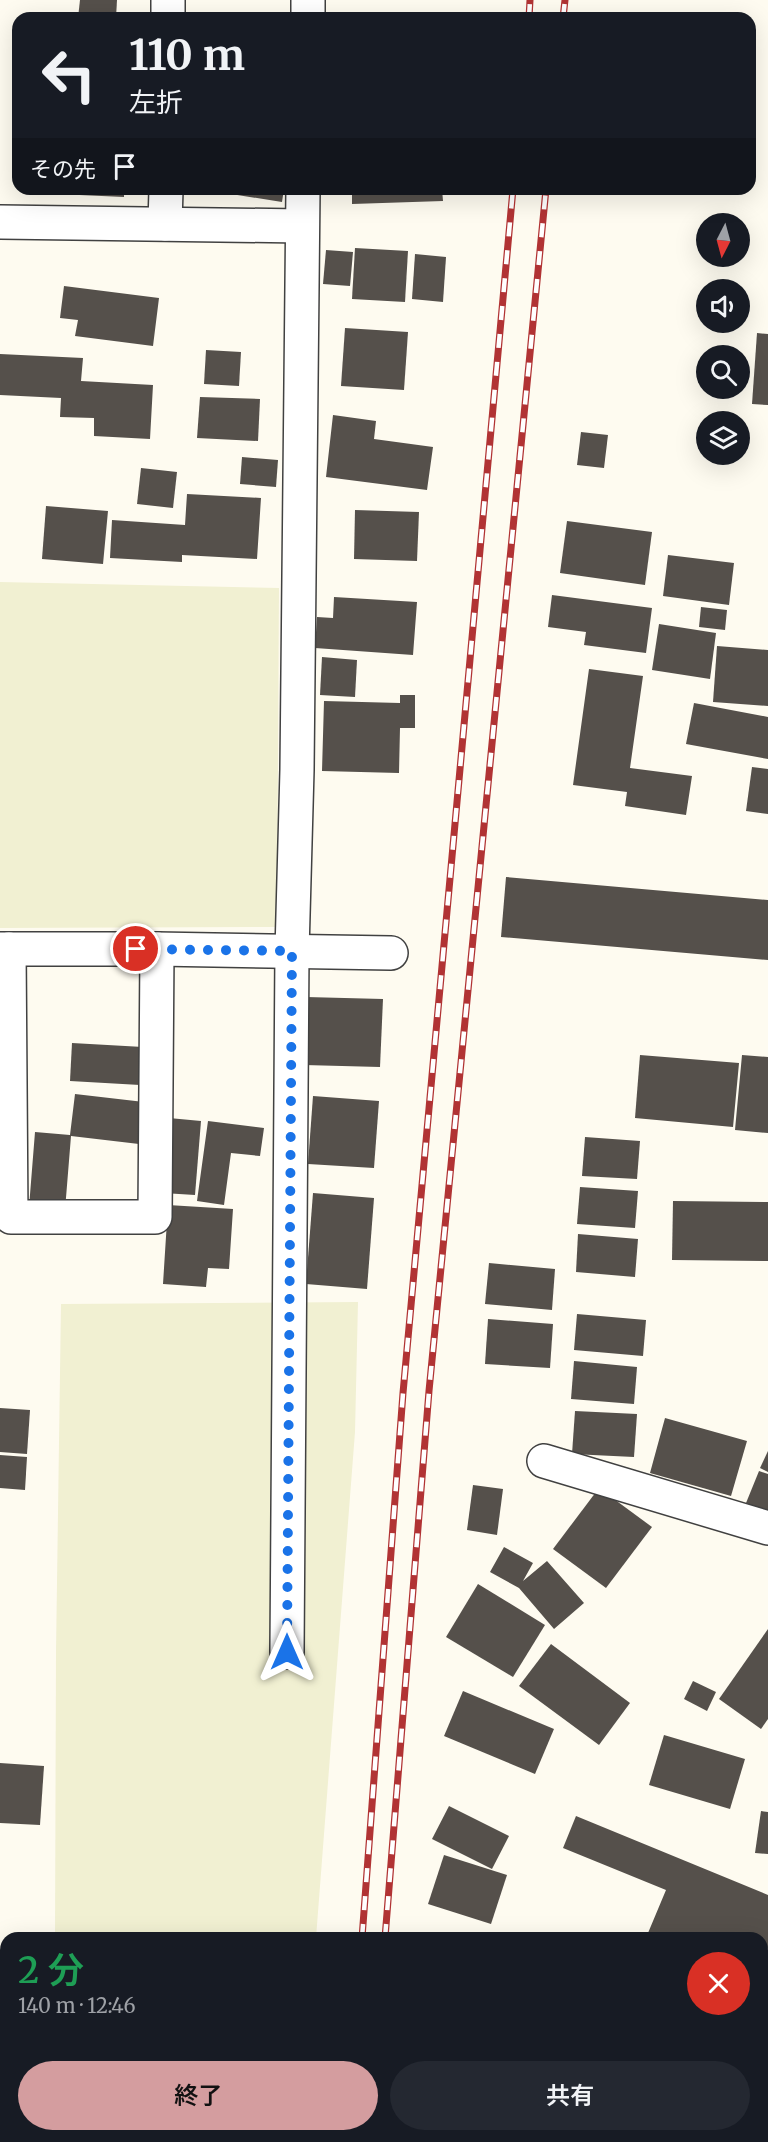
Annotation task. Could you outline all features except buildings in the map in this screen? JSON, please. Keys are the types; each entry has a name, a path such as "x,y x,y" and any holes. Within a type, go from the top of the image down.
{"street":[{"path":"165,224 166,195"},
{"path":"287,1652 292,951 297,770 303,195"},
{"path":"0,222 302,226"},
{"path":"157,949 155,1217 11,1217 4,949 157,949 391,953"},
{"path":"544,1461 768,1528"}],"green space":[{"path":"0,582 279,588 277,927 0,928"},
{"path":"358,1302 355,1432 316,1932 55,1932 61,1304"}],"railway":[{"path":"529,12 530,0"},
{"path":"564,12 565,0"},
{"path":"362,1932 403,1393 512,195"},
{"path":"385,1932 429,1391 545,195"}],"route":[{"path":"136,949 292,951 287,1652"}]}
